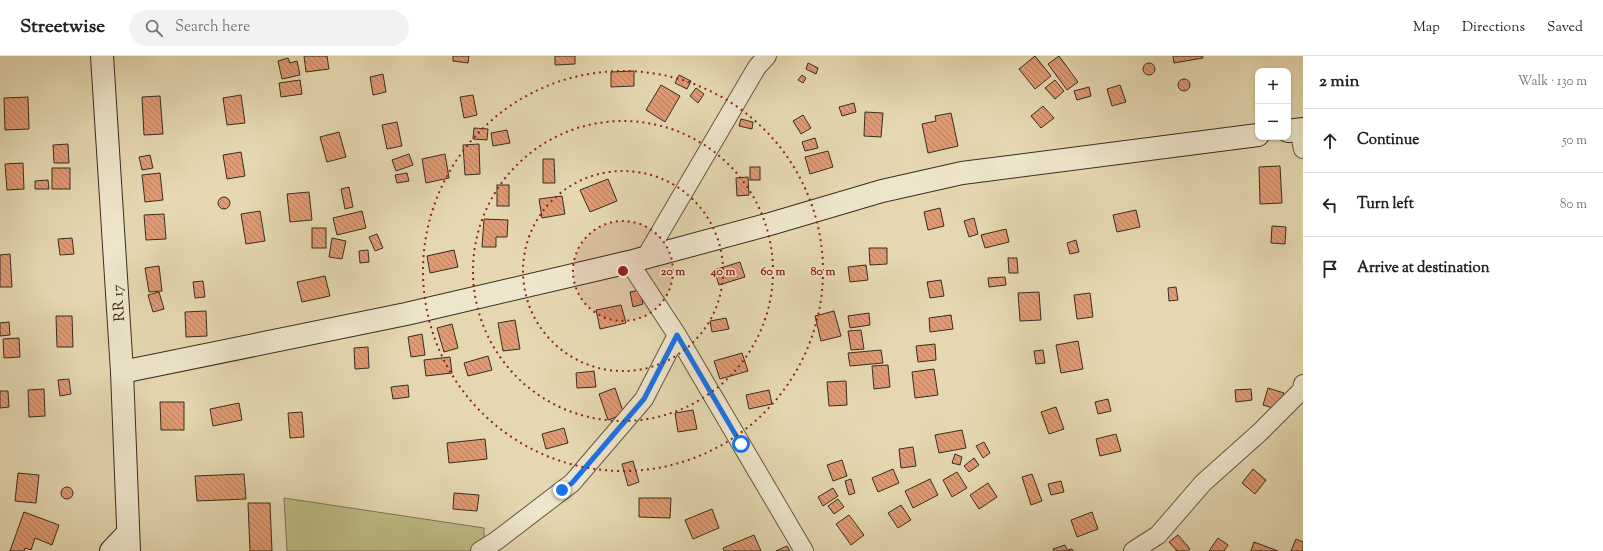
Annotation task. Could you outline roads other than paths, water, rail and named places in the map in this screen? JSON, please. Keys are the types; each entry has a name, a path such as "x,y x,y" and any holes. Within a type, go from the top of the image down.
{"street":[{"name":"RR 17","path":"102,56 122,372 128,542"},
{"path":"637,260 757,68 767,56"},
{"path":"122,372 406,314 637,260 770,224 882,191 962,173 1255,135"},
{"path":"637,260 677,335 804,551"},
{"path":"480,551 496,541 572,483 644,399 677,335"},
{"path":"1133,551 1158,535 1202,483 1259,433 1302,390 1303,384"},
{"path":"111,551 128,542"}]}
